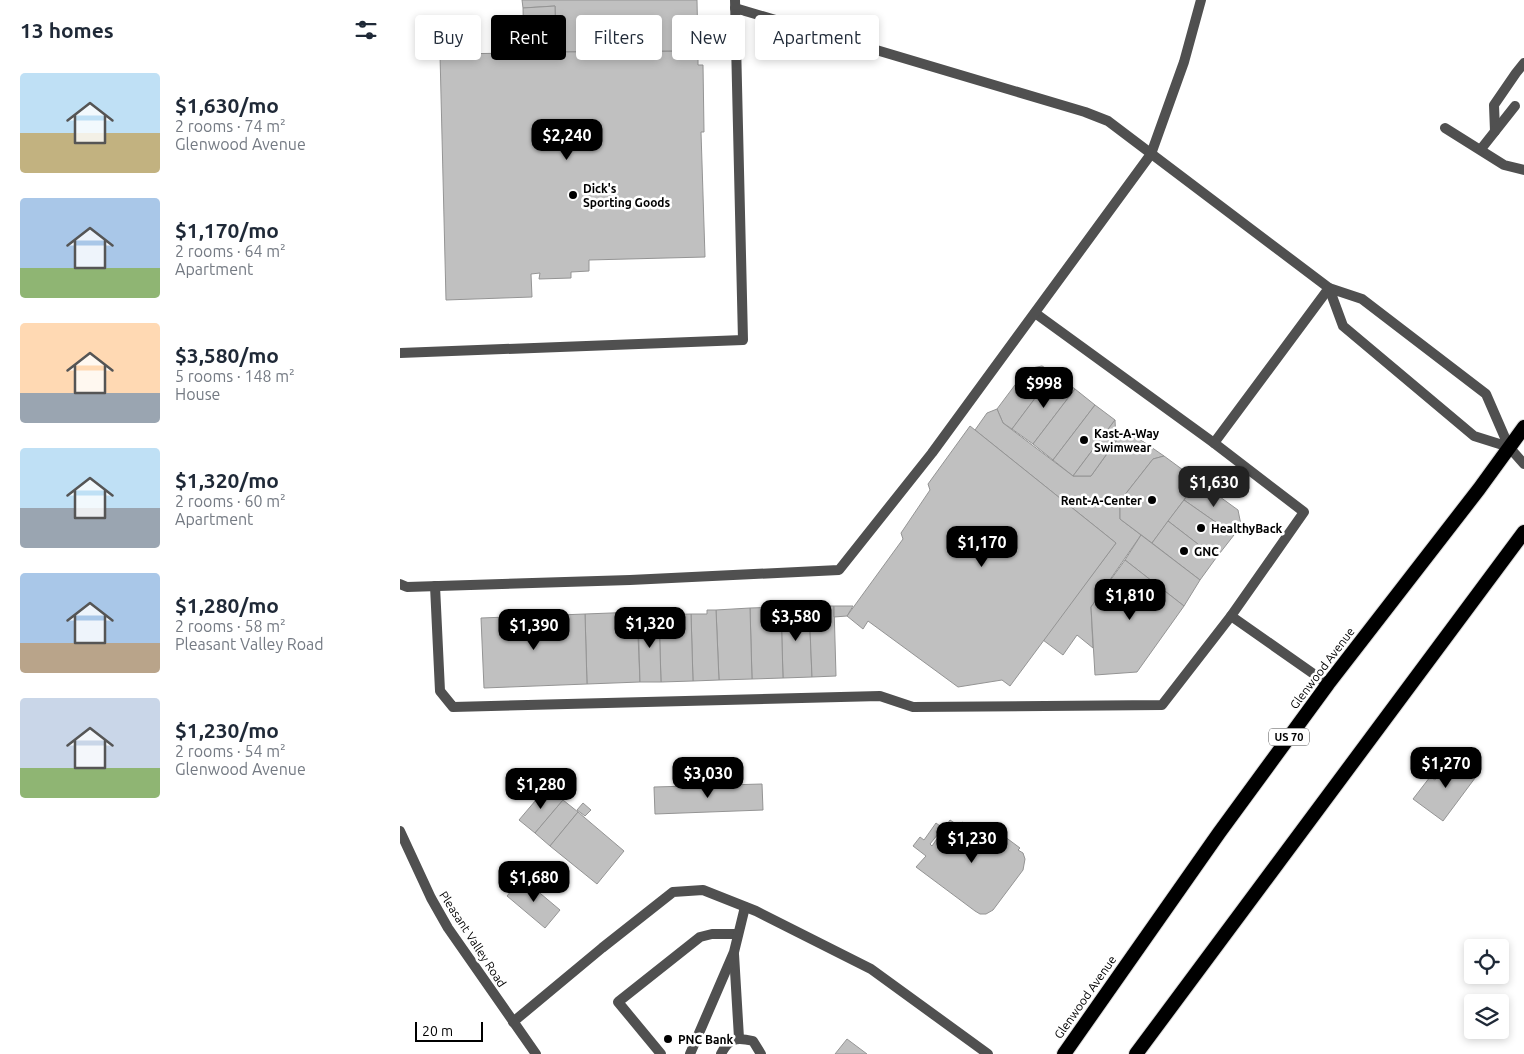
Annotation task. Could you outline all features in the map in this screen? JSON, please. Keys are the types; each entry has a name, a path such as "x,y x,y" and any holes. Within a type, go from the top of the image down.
{"highway":[{"name":"Glenwood Avenue","path":"1064,1054 1219,833 1328,684 1479,489 1524,427"},
{"path":"1136,1054 1524,532"}],"street":[{"path":"402,588 839,570 932,453 1151,154 1184,62 1201,0"},
{"path":"400,354 743,340 735,4 1085,112 1108,121 1330,288 1362,299 1486,394 1509,447 1524,464"},
{"path":"1495,131 1494,105 1524,63"},
{"path":"1481,149 1515,106"},
{"path":"1445,128 1504,164 1524,170"},
{"path":"1214,443 1330,288"},
{"path":"1330,288 1343,326 1474,436 1509,447"},
{"path":"435,586 440,691 453,707 880,696 913,707 1162,706 1231,616 1304,512 1214,443 1035,313"},
{"path":"1231,616 1328,684"},
{"name":"Pleasant Valley Road","path":"400,831 435,906 448,928 536,1054"},
{"path":"513,1022 673,892 703,890 745,907 871,969 988,1054"},
{"path":"690,1054 734,952 745,907"},
{"path":"661,1054 618,1002 700,937 712,934 738,934"},
{"path":"734,952 739,1038"},
{"path":"721,1054 726,1044 739,1038 753,1041 761,1054"}],"building":[{"path":"522,0 697,0 697,15 672,15 672,51 662,51 662,15 576,15 576,52 566,52 566,15 555,15 555,6 523,8"},
{"name":"Dick's Sporting Goods","path":"555,6 555,15 523,15 523,8"},
{"name":"Dick's Sporting Goods","path":"662,51 672,51 672,60 698,60 698,65 703,65 704,132 701,132 705,257 589,260 589,271 571,272 571,278 539,279 540,273 531,274 532,297 446,300 440,60 481,60 481,54 491,53 491,60 566,60 566,52 576,52 576,60 662,60"},
{"path":"1042,366 1054,373 1012,429 1003,423 997,409 1027,369"},
{"path":"1054,373 1075,389 1033,444 1012,429"},
{"path":"1075,389 1095,405 1053,460 1033,444"},
{"name":"Kast-A-Way Swimwear","path":"1095,405 1115,420 1073,476 1053,460"},
{"path":"997,409 1003,423 1073,476 1091,476 1125,429 1164,456 1153,459 1120,501 1120,519 1141,535 1091,607 1093,648 1077,635 1063,655 1043,640 1116,543 975,430 987,413"},
{"path":"1115,420 1116,441 1091,476 1073,476"},
{"path":"970,426 1116,543 1010,686 1002,680 958,687 868,621 863,629 847,616 903,539 901,533 930,490 928,484"},
{"name":"Rent-A-Center","path":"1164,456 1198,481 1152,543 1120,519 1120,501 1153,459"},
{"path":"1198,481 1238,510 1241,525 1234,535 1184,500"},
{"name":"HealthyBack","path":"1184,500 1234,535 1216,558 1168,521"},
{"name":"GNC","path":"1168,521 1216,558 1200,580 1152,543"},
{"path":"1141,535 1200,580 1184,606 1125,560"},
{"path":"1125,560 1184,606 1137,672 1095,675 1091,607"},
{"path":"809,606 812,677 783,678 781,607"},
{"path":"809,606 834,606 836,676 812,677"},
{"path":"834,606 853,606 847,616 834,617"},
{"path":"781,607 783,678 752,679 750,608"},
{"path":"750,608 752,679 719,680 716,610"},
{"path":"707,610 716,610 719,680 693,681 691,614 707,614"},
{"path":"637,612 640,682 587,684 585,614"},
{"path":"585,614 587,684 484,688 481,618"},
{"path":"691,614 693,681 661,682 659,615"},
{"path":"659,615 661,682 640,682 638,616"},
{"path":"1458,759 1478,774 1443,821 1413,799 1430,777 1435,780 1445,766 1450,770"},
{"path":"762,784 763,810 655,814 654,787"},
{"path":"547,787 563,800 535,833 519,820"},
{"path":"563,800 578,812 550,846 535,833"},
{"path":"583,803 591,810 585,816 577,810"},
{"path":"578,812 624,851 597,884 550,846"},
{"path":"950,820 959,826 962,822 981,834 989,825 1020,848 1018,850 1023,853 1025,859 1023,870 993,910 986,914 980,914 975,911 916,867 926,856 913,846 920,837 924,840 936,823 940,826 936,832 938,834 930,844 932,846"},
{"path":"522,878 560,910 545,928 507,896"},
{"path":"847,1039 867,1054 835,1054"}],"place":[{"name":"Dick's Sporting Goods","path":"573,195"},
{"name":"Kast-A-Way Swimwear","path":"1084,440"},
{"name":"Rent-A-Center","path":"1152,500"},
{"name":"HealthyBack","path":"1201,528"},
{"name":"GNC","path":"1184,551"},
{"name":"PNC Bank","path":"668,1039"}]}
